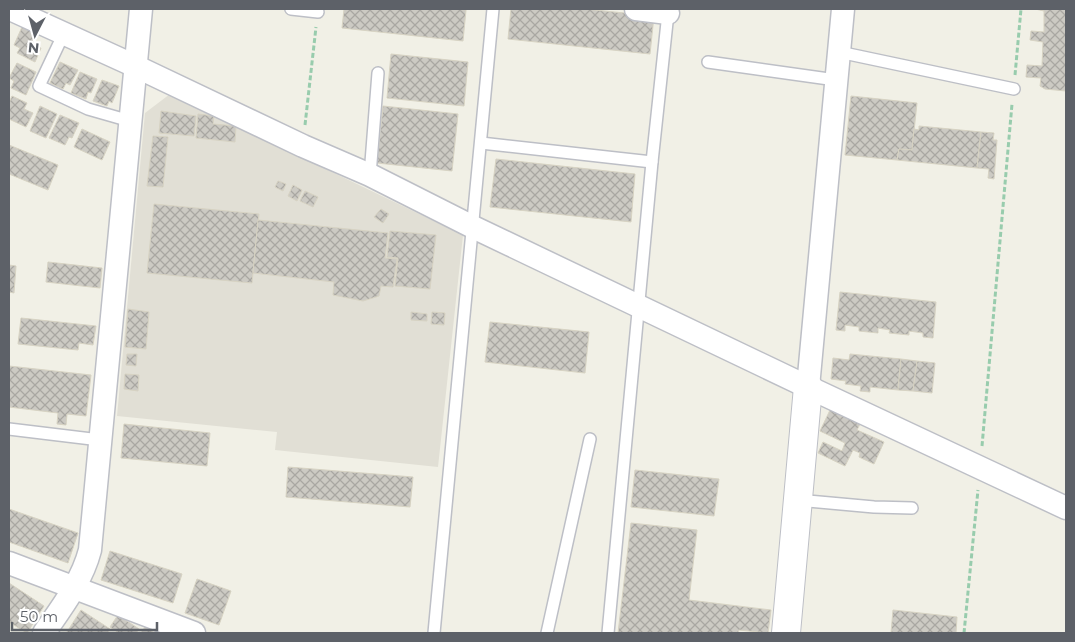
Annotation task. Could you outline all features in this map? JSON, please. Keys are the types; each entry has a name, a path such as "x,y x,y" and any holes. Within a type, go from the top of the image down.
{"street":[{"path":"10,9 303,146 370,175 473,227 1066,508"},
{"path":"44,633 74,588 86,566 90,550 141,9"},
{"path":"636,9 668,13"},
{"path":"786,633 843,9"},
{"path":"9,563 194,633"}],"lane":[{"path":"292,9 318,12"},
{"path":"434,633 493,9"},
{"path":"608,633 652,162 668,13"},
{"path":"64,33 40,86 88,109 130,121"},
{"path":"839,52 1014,89"},
{"path":"708,62 836,80"},
{"path":"370,175 378,73"},
{"path":"481,143 652,162"},
{"path":"9,429 100,440"},
{"path":"547,633 590,439"},
{"path":"797,500 874,507 912,508"}],"path":[{"path":"964,633 1021,9"},
{"path":"303,146 318,12"}],"shaded area":[{"path":"170,94 463,235 438,467 275,450 277,432 117,416 145,113"}],"building":[{"path":"344,9 466,10 463,41 342,28"},
{"path":"511,9 585,9 654,16 650,54 508,39"},
{"path":"1035,9 1066,9 1066,91 1045,89 1040,86 1041,78 1026,77 1027,65 1042,66 1043,42 1030,40 1031,31 1044,32 1044,11"},
{"path":"22,27 38,34 34,44 41,48 35,62 17,53 20,48 14,45"},
{"path":"391,54 468,62 464,106 387,98"},
{"path":"60,62 78,70 70,85 66,83 63,89 50,83"},
{"path":"17,63 36,72 26,95 11,88 14,81 9,78"},
{"path":"80,72 97,79 91,93 88,92 86,99 71,93"},
{"path":"102,80 119,86 112,103 109,101 107,106 93,101"},
{"path":"12,96 27,103 24,109 33,113 26,127 9,119 9,103"},
{"path":"851,96 917,103 912,150 899,149 897,160 845,155"},
{"path":"40,106 57,114 46,138 30,131"},
{"path":"383,106 458,114 452,171 377,163"},
{"path":"161,111 196,116 194,136 159,133"},
{"path":"198,114 214,116 213,124 236,126 235,142 196,138"},
{"path":"60,115 79,123 72,138 69,137 65,145 49,138"},
{"path":"919,126 981,132 977,168 897,160 899,149 912,150 914,129 919,130"},
{"path":"82,129 110,142 102,160 74,147"},
{"path":"981,132 994,133 993,140 997,140 994,179 988,178 989,169 977,168"},
{"path":"153,136 168,137 163,187 147,186"},
{"path":"9,145 58,165 48,190 9,174"},
{"path":"496,159 635,174 631,222 490,207"},
{"path":"278,181 286,184 283,191 275,187"},
{"path":"293,185 302,190 297,201 288,196"},
{"path":"305,191 318,197 313,207 300,201"},
{"path":"154,204 259,214 252,283 147,273"},
{"path":"381,209 389,214 383,223 374,217"},
{"path":"258,220 388,233 385,258 397,259 393,287 381,286 379,296 363,301 333,295 334,282 253,273"},
{"path":"390,231 436,235 430,289 395,286 398,258 387,257"},
{"path":"48,262 102,268 100,288 46,282"},
{"path":"9,265 16,266 14,293 9,292"},
{"path":"840,292 936,302 933,338 923,337 923,333 909,331 909,335 889,333 890,330 878,328 878,333 859,331 859,327 845,325 845,331 836,330"},
{"path":"128,309 149,312 146,349 125,347"},
{"path":"411,312 427,314 427,321 411,320"},
{"path":"432,312 445,313 444,325 431,324"},
{"path":"21,318 96,326 93,345 79,343 78,350 18,344"},
{"path":"490,322 589,332 585,373 485,362"},
{"path":"127,354 137,354 136,366 126,365"},
{"path":"850,354 901,359 898,390 870,387 870,392 860,391 861,386 845,384 846,381 831,379 833,358 849,360"},
{"path":"901,359 917,361 913,391 898,390"},
{"path":"917,361 935,363 932,393 913,391"},
{"path":"9,366 91,375 86,416 67,414 66,425 57,424 58,413 9,407"},
{"path":"125,374 139,375 138,391 124,389"},
{"path":"831,408 861,422 857,430 884,442 874,464 859,457 860,453 853,450 845,466 818,453 823,442 842,451 845,443 820,431"},
{"path":"124,424 210,433 207,466 121,458"},
{"path":"288,467 413,477 410,507 286,497"},
{"path":"635,470 719,479 714,516 631,507"},
{"path":"9,509 78,533 68,563 9,542"},
{"path":"631,523 697,530 689,600 771,610 768,633 739,630 738,633 618,633"},
{"path":"110,551 182,574 173,603 101,580"},
{"path":"197,579 231,591 219,625 185,613"},
{"path":"9,583 44,606 27,633 9,622"},
{"path":"81,610 110,629 107,633 67,632"},
{"path":"893,610 957,617 956,633 891,633"},
{"path":"118,615 139,629 136,633 119,633 110,627"},
{"path":"145,627 154,633 141,633"}]}
